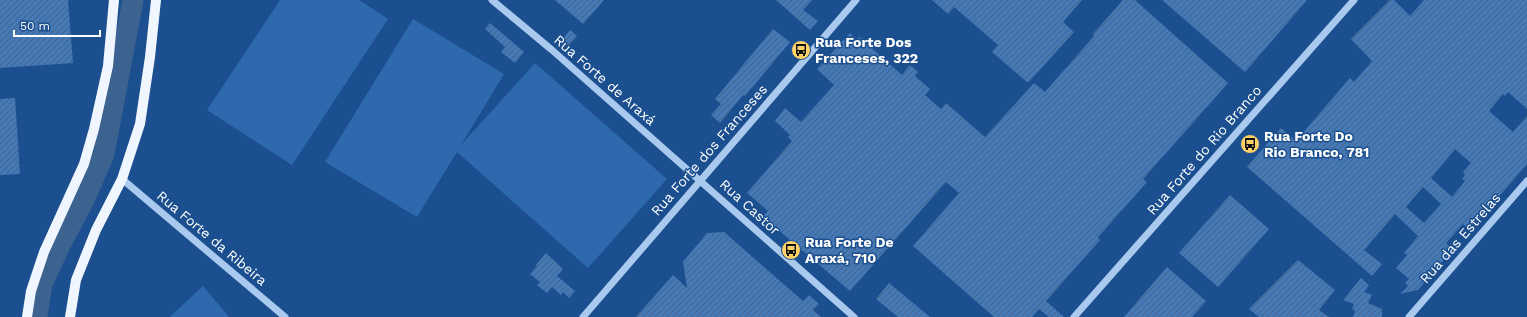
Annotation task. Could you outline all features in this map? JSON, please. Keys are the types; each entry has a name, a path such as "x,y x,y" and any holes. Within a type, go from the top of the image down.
{"main road":[{"path":"26,317 31,291 44,252 84,164 94,129 108,66 114,0"},
{"path":"70,317 76,280 96,230 122,179 140,124 156,0"}],"street":[{"name":"Rua Forte de Araxá","path":"492,0 552,50 700,180"},
{"name":"Rua Forte dos Franceses","path":"583,317 856,0"},
{"name":"Rua Forte do Rio Branco","path":"1074,317 1354,0"},
{"name":"Rua Forte da Ribeira","path":"122,179 285,317"},
{"name":"Rua Castor","path":"700,180 854,317"},
{"name":"Rua das Estrelas","path":"1412,315 1527,181"}],"shaded area":[{"path":"280,0 359,0 388,19 292,165 207,110"},
{"path":"413,19 504,74 461,145 535,63 667,179 588,268 457,152 417,217 325,162"},
{"path":"203,286 229,317 170,317"}],"building":[{"path":"0,0 68,0 73,63 0,68"},
{"path":"555,0 604,0 583,24"},
{"path":"776,0 812,0 803,10 818,21 810,30"},
{"path":"932,0 1082,0 1063,22 1074,32 1028,83 992,52 998,45 954,7 948,14"},
{"path":"1123,0 1135,0 1228,83 1143,179 1147,182 1098,237 1100,240 1046,301 1064,317 1049,317 1039,309 1032,317 994,317 913,246 959,193 946,182 850,291 763,217 768,211 747,193 792,141 788,137 790,135 775,121 785,108 801,122 834,85 817,69 850,33 857,40 859,37 902,75 910,65 918,72 915,76 930,89 925,95 941,109 946,103 985,137 1034,83 1045,92"},
{"path":"1162,0 1307,0 1245,72"},
{"path":"1390,0 1394,0 1410,16 1424,0 1527,0 1527,109 1508,92 1505,96 1503,94 1489,111 1513,132 1527,116 1527,164 1470,230 1463,224 1446,243 1453,249 1418,290 1400,294 1408,286 1405,283 1409,279 1396,268 1407,255 1404,253 1418,236 1395,214 1364,250 1382,264 1372,276 1247,167 1281,128 1296,141 1350,78 1354,82 1372,61 1351,39","holes":["1455,149 1471,163 1463,172 1465,175 1462,179 1465,181 1452,197 1431,178","1423,187 1441,204 1424,223 1406,207"]},
{"path":"490,23 524,52 515,63 501,52 505,47 485,29"},
{"path":"773,29 790,42 745,96 743,95 720,123 711,115 721,104 715,99"},
{"path":"570,30 577,36 568,46 562,40"},
{"path":"15,98 20,174 0,175 0,99"},
{"path":"1230,195 1269,229 1218,287 1179,253"},
{"path":"724,232 803,301 809,295 819,304 813,310 821,317 636,317 673,275 687,288 683,262 707,233"},
{"path":"546,253 563,269 557,276 575,291 569,298 563,292 561,295 552,287 547,293 537,285 540,282 530,274"},
{"path":"1298,260 1335,290 1319,310 1329,317 1259,317 1249,309"},
{"path":"1167,267 1206,301 1192,317 1124,317"},
{"path":"1361,278 1369,285 1364,292 1372,295 1368,303 1382,309 1382,317 1353,317 1355,311 1352,309 1354,304 1343,300"},
{"path":"889,283 930,317 898,317 876,299"}],"waterway":[{"path":"37,317 42,284 61,243 84,200 104,154 133,0"}],"place":[{"name":"Rua Forte Dos Franceses, 322","path":"801,50"},
{"name":"Rua Forte Do Rio Branco, 781","path":"1250,144"},
{"name":"Rua Forte De Araxá, 710","path":"791,250"}]}
